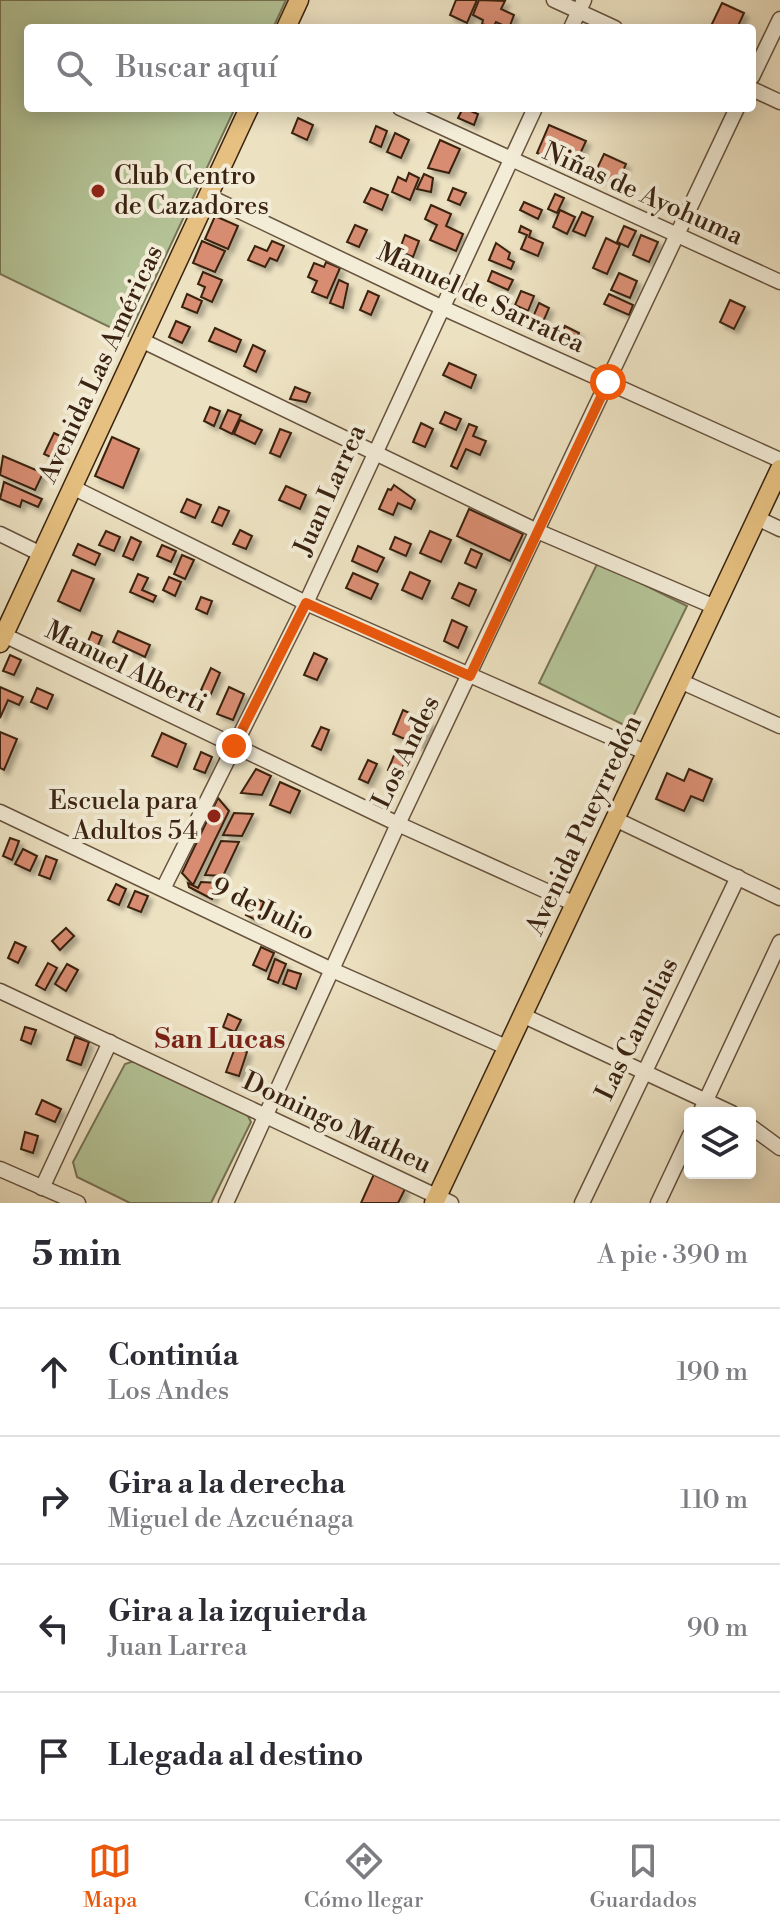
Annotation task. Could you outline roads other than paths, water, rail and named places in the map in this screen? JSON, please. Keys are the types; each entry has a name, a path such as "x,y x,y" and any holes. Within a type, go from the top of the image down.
{"main road":[{"path":"288,24 299,0"},
{"name":"Avenida Las Américas","path":"2,639 247,112"},
{"name":"Avenida Pueyrredón","path":"440,1201 506,1047 780,469"}],"street":[{"path":"554,0 581,6 609,24"},
{"path":"756,69 780,19"},
{"path":"756,91 780,102"},
{"name":"Niñas de Ayohuma","path":"408,112 780,282"},
{"name":"Juan Larrea","path":"163,889 306,603 533,112"},
{"name":"Los Andes","path":"226,1203 330,969 735,112"},
{"name":"Manuel de Sarratea","path":"208,196 443,308 780,460"},
{"path":"141,340 537,531 715,607"},
{"path":"72,487 306,603 647,753"},
{"path":"757,518 780,529"},
{"path":"0,534 41,554"},
{"name":"Manuel Alberti","path":"2,639 575,904"},
{"path":"680,681 780,726"},
{"name":"9 de Julio","path":"0,812 330,969 506,1047"},
{"path":"615,819 780,898"},
{"name":"Las Camelias","path":"582,1203 738,877"},
{"path":"703,1107 780,942"},
{"name":"Domingo Matheu","path":"0,991 440,1201"},
{"path":"522,1015 721,1107"},
{"path":"42,1188 110,1042"},
{"path":"756,1130 780,1148"},
{"path":"658,1203 684,1148"},
{"path":"0,1169 78,1203"}],"place":[{"name":"Club Centro de Cazadores","path":"98,191"},
{"name":"Escuela para Adultos 54","path":"214,816"}],"district":[{"name":"San Lucas","path":"220,1039"}]}
